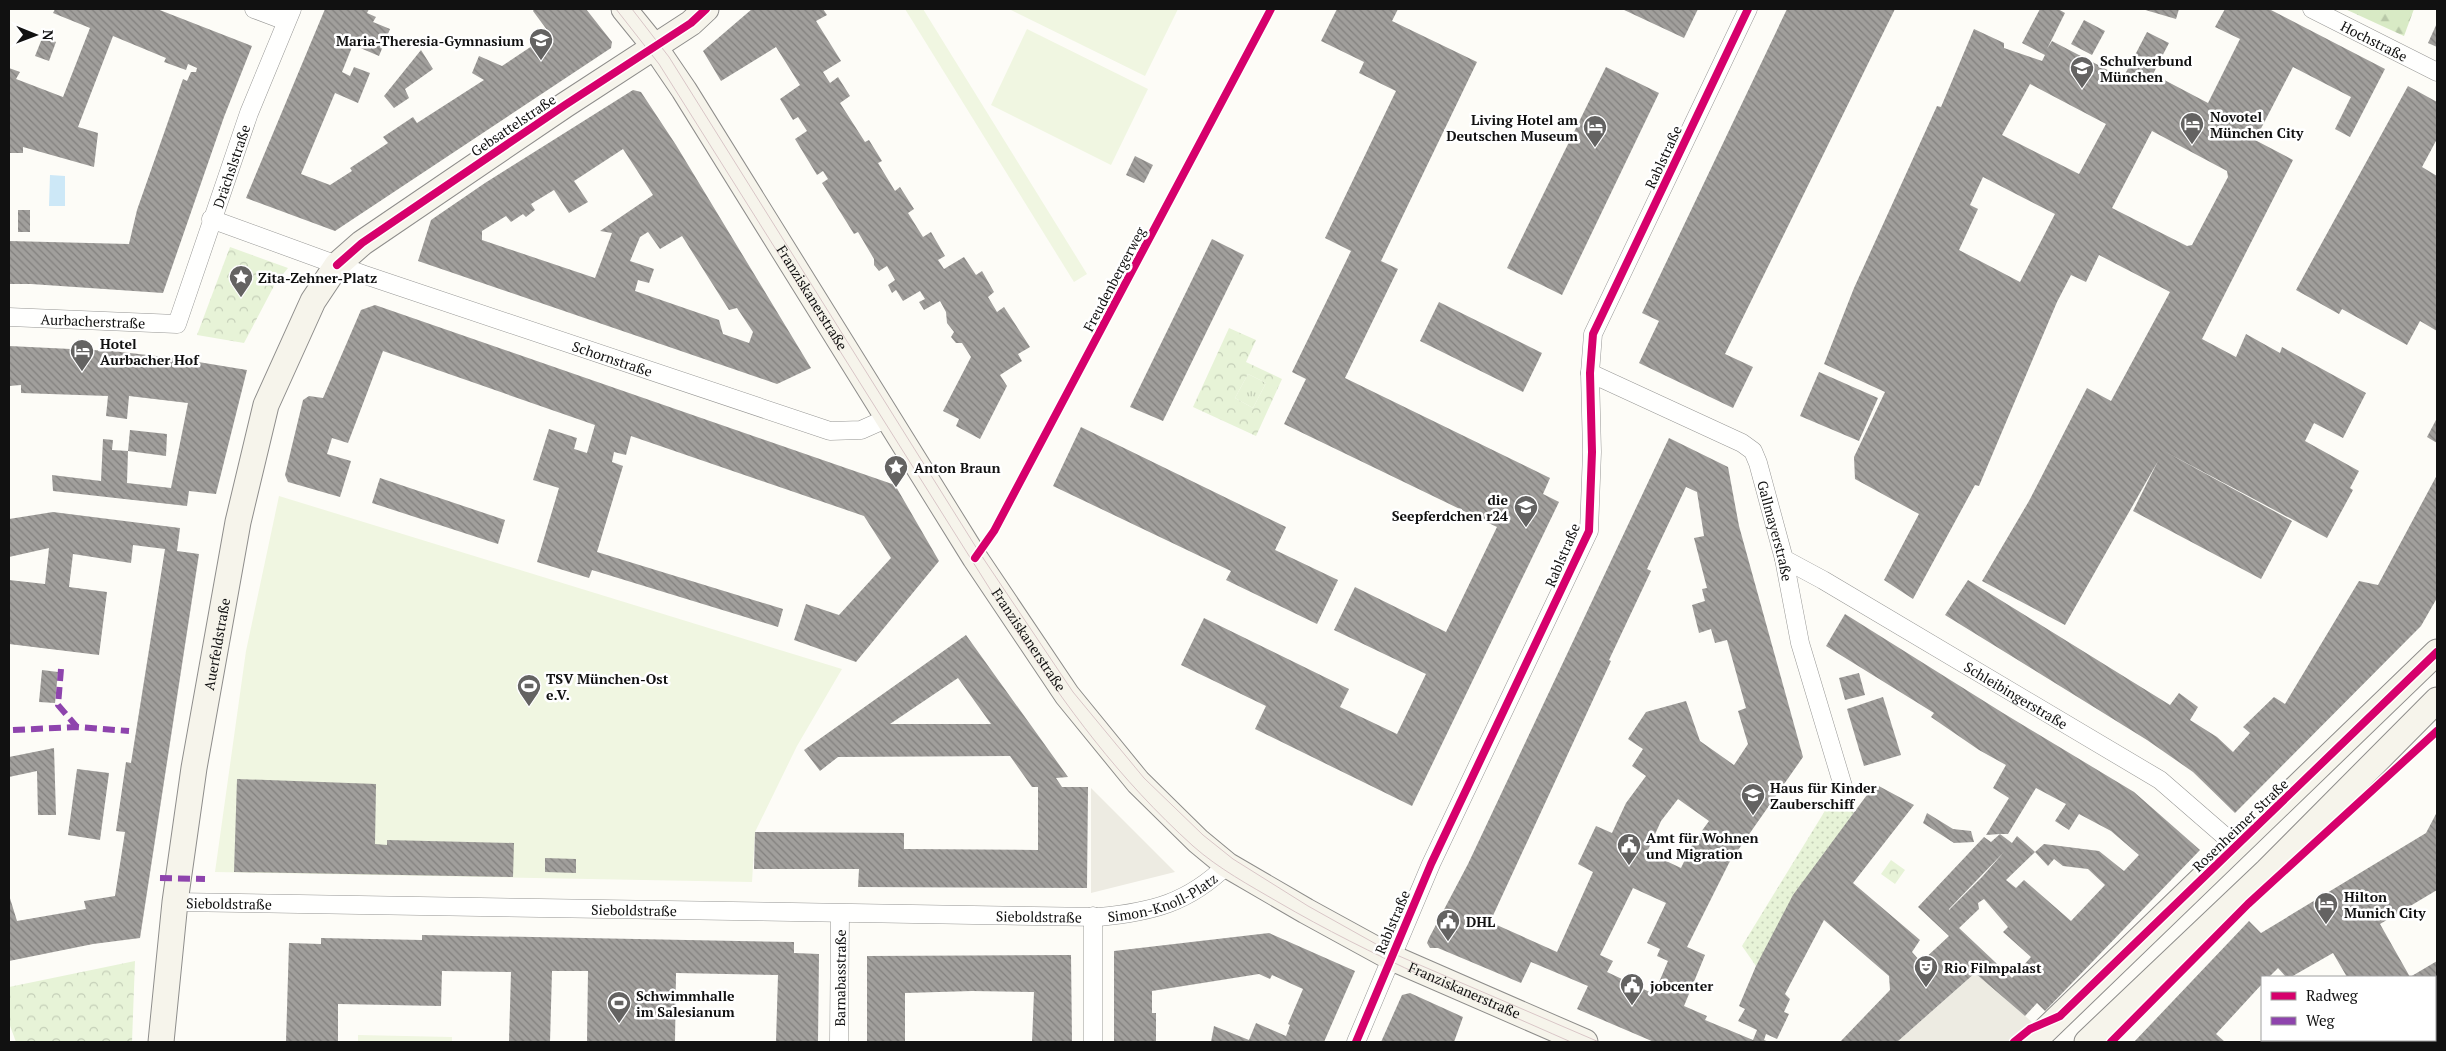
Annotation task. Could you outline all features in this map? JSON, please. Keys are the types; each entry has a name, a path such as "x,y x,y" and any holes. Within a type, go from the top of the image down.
{"main road":[{"name":"Franziskanerstraße","path":"624,9 654,46 684,90 975,558 1067,695 1138,782 1198,841 1227,864 1306,911 1390,957 1585,1042"},
{"name":"Gebsattelstraße","path":"337,265 370,237 691,23 706,9"},
{"name":"Auerfeldstraße","path":"161,1042 175,902 194,768 238,522 266,404 302,320 337,265"},
{"name":"Rosenheimer Straße","path":"2033,1042 2437,652"},
{"path":"2087,1042 2267,871 2437,700"}],"street":[{"path":"254,9 289,15"},
{"name":"Rablstraße","path":"1356,1042 1390,957 1431,864 1589,531 1592,452 1590,373 1593,334 1748,9"},
{"name":"Hochstraße","path":"2312,9 2437,72"},
{"name":"Drächslstraße","path":"176,323 248,112 289,15"},
{"path":"211,219 337,265"},
{"name":"Schornstraße","path":"337,265 830,431 861,430 888,418"},
{"name":"Aurbacherstraße","path":"9,317 176,323"},
{"name":"Gallmayerstraße","path":"1590,373 1742,443 1753,451 1784,559 1800,643 1843,786"},
{"name":"Schleibingerstraße","path":"1784,559 1841,590 2160,780 2236,846"},
{"name":"Simon-Knoll-Platz","path":"1093,916 1132,914 1159,908 1210,881 1227,864"},
{"name":"Sieboldstraße","path":"175,902 840,914 1093,916"},
{"name":"Barnabasstraße","path":"839,1042 840,914"},
{"path":"1093,916 1093,1042"}],"green space":[{"path":"905,9 923,9 1087,274 1074,282"},
{"path":"1009,9 1178,9 1145,76"},
{"path":"2345,9 2414,9 2404,36"},
{"path":"1027,29 1148,89 1111,165 991,105"},
{"path":"230,247 288,268 275,284 244,343 197,335"},
{"path":"1229,328 1256,340 1246,362 1282,379 1256,436 1193,407","holes":["1248,374 1266,383 1253,408 1235,398"]},
{"path":"1248,374 1266,383 1253,408 1235,398"},
{"name":"TSV München-Ost e.V.","path":"279,496 842,669 797,746 755,832 752,882 215,872 246,651"},
{"path":"1831,801 1854,812 1756,966 1742,946"},
{"path":"1891,860 1905,870 1895,884 1881,874"},
{"path":"135,961 132,1042 16,1042 9,1023 9,987"},
{"path":"358,1035 452,1037 452,1042 358,1042"}],"shaded area":[{"path":"1091,788 1175,872 1091,893"},
{"path":"1975,973 2039,1028 2023,1042 1897,1042"}],"water":[{"path":"50,175 65,176 65,206 49,206"}],"building":[{"path":"55,9 157,9 252,46 224,117 163,293 9,284 9,241 129,244 137,210 183,79 187,81 191,72 196,72 197,68 188,64 186,70 164,62 166,58 113,36 78,127 98,133 94,167 23,147 23,153 10,153 9,68 20,72 16,79 63,97 90,28 53,13"},
{"path":"325,9 369,9 367,13 376,17 373,22 390,29 379,56 358,47 361,39 356,37 342,72 350,76 354,67 370,73 358,103 335,93 301,174 330,185 352,171 350,168 388,143 383,137 413,117 417,123 484,80 472,73 479,56 502,66 550,34 533,11 534,9 586,9 612,42 611,48 335,231 246,198"},
{"path":"752,9 823,9 827,15 816,21 841,61 823,72 830,83 838,77 850,96 840,103 865,142 869,140 882,161 878,163 895,191 900,187 914,209 908,213 923,237 931,232 945,256 938,260 944,269 964,257 976,275 982,271 994,292 988,297 997,312 1004,307 1030,347 1018,354 1022,361 1000,375 1007,386 980,439 956,426 959,419 943,411 971,357 962,343 956,343 951,337 954,332 947,323 946,312 940,301 924,310 919,302 925,299 920,291 903,301 896,290 892,293 888,285 895,280 887,266 879,271 874,265 874,259 858,232 854,234 822,183 828,179 823,171 817,175 795,139 807,131 798,117 793,120 780,99 800,85 776,47 721,81 703,51"},
{"path":"1337,9 1398,9 1392,21 1477,62 1381,261 1398,269 1345,378 1550,478 1543,494 1559,502 1412,806 1255,729 1266,706 1181,665 1204,618 1349,689 1340,707 1397,734 1426,674 1334,630 1355,587 1446,632 1497,527 1284,424 1306,379 1292,372 1351,251 1325,238 1396,91 1359,73 1364,62 1321,41"},
{"path":"1622,9 1698,9 1684,38"},
{"path":"1787,9 1895,9 1725,354 1753,367 1733,408 1639,363 1659,321 1642,313"},
{"path":"2040,9 2058,9 2065,13 2047,49 2052,41 2123,78 2147,32 2169,43 2153,74 2208,103 2240,39 2215,27 2225,9 2269,9 2385,69 2350,137 2335,129 2351,97 2293,67 2255,140 2293,160 2202,339 2236,357 2246,334 2280,353 2282,347 2366,393 2343,438 2314,423 2305,441 2359,471 2350,488 2353,490 2327,538 2164,451 2292,521 2261,579 2133,511 2158,461 2065,625 1982,581 2029,501 2087,388 2111,401 2170,292 2099,255 2086,282 2071,275 2057,302 1979,486 1975,485 1913,599 1884,580 1919,514 1855,479 1854,457 1885,392 1824,364 1854,288 1937,106 1941,107 1974,29 2004,43 2004,48 2042,61 2045,55 2022,43","holes":["2030,84 2106,124 2079,174 2002,135","2152,131 2227,171 2228,177 2192,245 2187,246 2112,208","1983,177 2055,214 2020,282 1959,250 1978,209 1970,205"]},
{"path":"2142,9 2179,9 2176,19"},
{"path":"2084,20 2105,31 2092,55 2071,44"},
{"path":"2437,23 2437,47 2428,43"},
{"path":"43,36 56,42 49,61 35,56"},
{"path":"421,50 433,69 405,89 409,98 394,108 384,96"},
{"path":"1606,67 1659,93 1562,295 1507,268"},
{"path":"2408,86 2437,102 2437,139 2422,167 2437,176 2437,331 2420,321 2407,345 2342,309 2339,314 2296,290"},
{"path":"633,90 641,92 676,145 811,368 777,384 418,261 431,220 485,183","holes":["623,149 653,195 600,231 612,233 595,278 482,240 482,231 506,216 511,222 523,214 526,217 535,210 531,204 554,190 569,213 588,202 574,181","648,232 660,249 682,236 729,310 737,308 753,332 749,343 723,334 719,320 635,291 638,280 649,283 654,269 630,261 640,237"]},
{"path":"1135,156 1153,165 1144,183 1126,175"},
{"path":"18,210 30,210 30,232 18,232"},
{"path":"1212,239 1244,255 1163,421 1130,407"},
{"path":"1439,302 1542,353 1523,392 1420,341"},
{"path":"375,305 895,485 939,561 856,662 794,640 806,604 839,615 891,558 864,516 631,436 626,455 614,452 612,462 623,466 597,552 783,609 778,627 592,570 589,578 537,562 559,488 533,480 549,429 577,438 574,449 587,453 595,425 383,351 348,443 332,438 327,454 351,461 340,497 288,482 285,475 303,400 309,396 323,398 361,310"},
{"path":"9,346 112,351 174,358 247,370 216,494 189,491 187,506 53,491 52,475 101,481 103,439 113,440 112,450 128,451 127,483 171,488 188,403 129,396 127,419 106,416 108,396 21,393 21,385 9,386"},
{"path":"1819,372 1878,398 1859,441 1800,416"},
{"path":"2437,418 2437,443 2427,437"},
{"path":"1081,427 1286,527 1275,550 1338,580 1317,624 1226,580 1231,571 1053,486"},
{"path":"130,430 167,434 166,456 128,451"},
{"path":"1669,438 1728,467 1739,526 1803,757 1729,863 1687,947 1705,955 1684,1006 1707,1016 1705,1020 1753,1040 1757,1030 1738,1021 1745,1009 1739,1006 1756,966 1793,895 1875,784 1914,805 1853,883 1920,940 1912,952 1921,962 1949,936 1918,907 1984,837 1991,842 2000,834 1986,835 2009,798 1993,788 2006,765 1979,750 1931,717 1934,713 1826,646 1845,614 2134,792 2200,850 2045,1011 2037,1003 2025,1016 1975,973 1897,1042 1840,1042 1890,990 1889,976 1824,920 1785,994 1790,999 1784,1012 1789,1014 1777,1039 1766,1034 1764,1040 1769,1042 1654,1042 1577,1009 1588,986 1531,962 1521,983 1438,948 1430,948 1427,943 1429,938 1468,864","holes":["1686,487 1697,492 1704,536 1694,538 1707,588 1702,589 1705,601 1692,605 1699,633 1711,629 1715,643 1727,640 1746,708 1738,711 1748,744 1734,765 1700,741 1686,701 1646,712 1628,739 1643,749 1632,766 1646,776 1626,803 1612,833 1596,826 1578,864 1593,872 1557,952 1490,922 1611,661 1609,660 1651,571 1647,569","2036,788 2066,804 2055,821 2069,830 2079,814 2111,831 2139,855 2124,871 2099,851 2044,844 2035,852 2017,836 2012,843 2000,834 2008,834","1678,799 1709,821 1693,843 1681,868 1647,852 1661,821","2004,852 1982,877 1949,909","2035,852 2048,866 2054,859 2063,866 2088,869 2105,885 2071,921 2024,880 2016,888 2006,880","1633,888 1666,903 1647,943 1660,949 1657,956 1668,961 1654,994 1607,972 1613,961 1600,955","1984,899 2008,927 2003,932 2031,957 2012,978 1959,928 1979,909 1978,903"]},
{"path":"2437,475 2437,598 2421,626 2235,813 2193,772 2147,740 1945,615 1968,580 2170,705 2179,693 2198,707 2190,720 2217,737 2233,752 2250,733 2243,727 2274,697 2285,704 2359,581 2378,585"},
{"path":"380,478 505,520 498,544 372,503"},
{"path":"53,512 180,528 177,551 199,554 140,938 93,944 9,961 9,895 17,921 86,909 84,901 115,896 125,832 116,831 126,762 131,763 165,549 133,545 131,563 73,554 69,587 107,592 99,655 9,644 9,580 45,584 49,548 9,557 9,519"},
{"path":"966,635 1068,777 1056,778 1062,787 1088,787 1087,888 858,887 859,869 754,869 755,832 904,833 904,849 1038,850 1038,787 1032,787 1010,756 838,757 820,771 804,750","holes":["958,678 991,724 890,724"]},
{"path":"42,670 58,672 55,703 39,702"},
{"path":"1859,673 1865,695 1845,700 1839,678"},
{"path":"1883,697 1901,755 1864,766 1847,709"},
{"path":"54,748 56,815 38,815 37,771 9,777 9,757"},
{"path":"77,769 109,773 100,840 68,835"},
{"path":"237,779 376,784 375,844 387,845 387,840 514,843 513,877 234,872"},
{"path":"2437,812 2437,890 2380,924 2409,976 2346,976 2333,953 2293,976 2285,976 2278,968 2270,976 2261,976 2261,985 2216,1034 2225,1042 2134,1042 2249,921 2261,933 2426,833"},
{"path":"1927,813 1953,829 1971,831 1974,842 1954,843 1923,823"},
{"path":"545,858 576,859 576,873 545,872"},
{"path":"1269,933 1355,971 1324,1042 1211,1042 1214,1026 1249,1040 1256,1023 1286,1036 1290,1025 1288,1024 1303,989 1272,975 1270,979 1259,974 1152,991 1152,1013 1156,1013 1156,1042 1114,1042 1114,951"},
{"path":"422,935 794,942 794,953 819,954 818,1042 776,1042 778,975 676,973 675,1042 587,1042 588,971 552,971 550,1042 509,1042 511,972 442,971 441,1006 338,1004 338,1042 286,1042 289,943 321,944 321,938 422,940"},
{"path":"1071,955 1072,1042 1032,1042 1034,992 972,991 905,993 905,1042 867,1042 867,956"},
{"path":"2437,961 2436,1023 2436,976 2412,976"},
{"path":"1410,993 1463,1017 1454,1042 1381,1042 1402,995"},
{"path":"2305,1041 2406,1041 2404,1042 2303,1042"}],"tram line":[{"path":"616,9 659,64 1032,655 1095,741 1141,794 1193,846 1213,862 1278,902 1386,959 1571,1042"},
{"path":"632,9 669,57 979,552 1073,692 1144,778 1203,835 1233,859 1308,906 1392,953 1599,1042"}],"marked path":[{"path":"61,669 58,705 77,727"},
{"path":"13,730 77,727 129,731"},
{"path":"160,878 205,879"}],"cycle path":[{"path":"337,265 362,243 565,105 691,23 706,9"},
{"name":"Freudenbergerweg","path":"975,558 994,531 1271,9"},
{"path":"1356,1042 1431,864 1589,531 1592,452 1590,373 1593,334 1748,9"},
{"path":"2014,1042 2030,1029 2060,1016 2437,652"},
{"path":"2111,1042 2248,904 2437,731"}],"place":[{"name":"Maria-Theresia-Gymnasium","path":"541,61"},
{"name":"Schulverbund München","path":"2082,89"},
{"name":"Novotel München City","path":"2192,145"},
{"name":"Living Hotel am Deutschen Museum","path":"1595,148"},
{"name":"Zita-Zehner-Platz","path":"241,298"},
{"name":"Hotel Aurbacher Hof","path":"82,372"},
{"name":"Anton Braun","path":"896,488"},
{"name":"die Seepferdchen r24","path":"1526,528"},
{"name":"TSV München-Ost e.V.","path":"529,707"},
{"name":"Haus für Kinder Zauberschiff","path":"1753,816"},
{"name":"Amt für Wohnen und Migration","path":"1629,866"},
{"name":"Hilton Munich City","path":"2326,925"},
{"name":"DHL","path":"1448,942"},
{"name":"Rio Filmpalast","path":"1926,988"},
{"name":"jobcenter","path":"1632,1006"},
{"name":"Schwimmhalle im Salesianum","path":"619,1024"}]}
